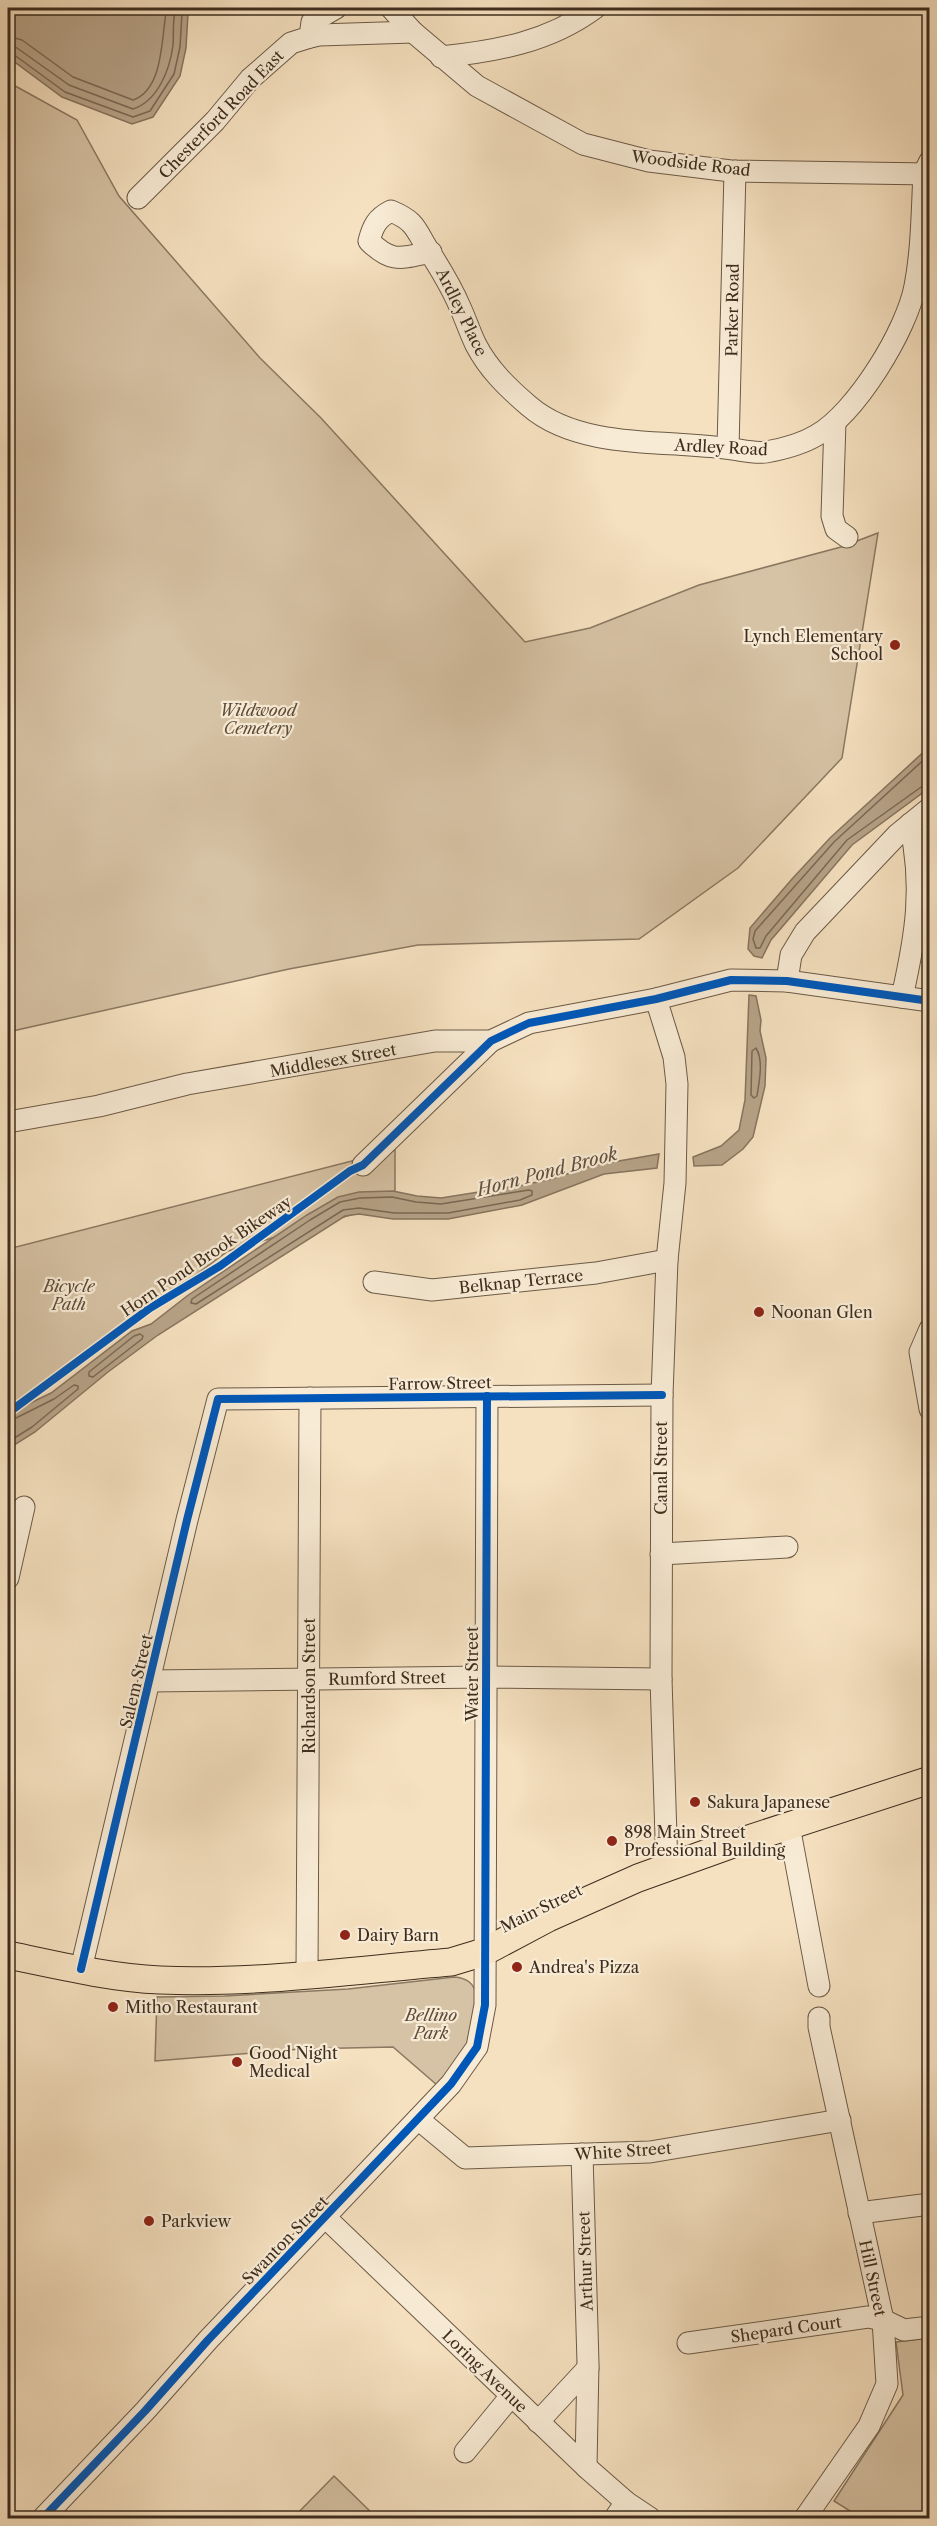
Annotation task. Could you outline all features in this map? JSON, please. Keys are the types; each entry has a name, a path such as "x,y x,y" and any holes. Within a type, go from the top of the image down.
{"main road":[{"name":"Main Street","path":"8,1955 81,1969 159,1980 227,1981 451,1962 484,1952 548,1918 667,1868 930,1780"}],"street":[{"path":"310,37 312,22 336,8"},
{"name":"Woodside Road","path":"391,8 413,32 477,86 577,142 649,161 735,171 928,169"},
{"path":"441,57 516,45 547,36 595,8"},
{"name":"Chesterford Road East","path":"138,198 215,121 250,79 291,43 319,35 413,32"},
{"name":"Ardley Road","path":"492,372 531,408 567,429 636,442 764,452 795,445 818,435 835,422 868,382 892,346 906,317 915,288 928,169"},
{"name":"Parker Road","path":"728,448 735,171"},
{"name":"Ardley Place","path":"431,252 451,287 475,345 492,372"},
{"path":"835,422 832,516 836,530 847,537"},
{"path":"787,981 791,955 805,932 910,824 930,808"},
{"path":"902,997 915,937 918,892 917,856 910,824"},
{"name":"Middlesex Street","path":"8,1122 99,1106 188,1084 435,1041 491,1041 528,1023 656,999 731,980 787,981 930,1001"},
{"name":"Canal Street","path":"656,999 674,1058 677,1084 675,1183 667,1260 662,1395 661,1679 667,1868"},
{"path":"363,1165 491,1041"},
{"name":"Belknap Terrace","path":"374,1282 432,1290 596,1273 667,1260"},
{"path":"930,1329 920,1352 930,1409"},
{"name":"Farrow Street","path":"218,1398 662,1395"},
{"name":"Water Street","path":"484,1952 487,1826 485,1677 487,1396"},
{"name":"Salem Street","path":"81,1969 218,1398"},
{"name":"Richardson Street","path":"307,1975 310,1398"},
{"path":"8,1578 24,1507"},
{"path":"661,1554 788,1547"},
{"name":"Rumford Street","path":"150,1681 485,1677 661,1679"},
{"path":"789,1826 819,1986"},
{"name":"Swanton Street","path":"43,2518 451,2084 477,2047 485,2006 484,1952"},
{"name":"Hill Street","path":"805,2518 868,2426 887,2384 883,2320 819,2028 819,2018"},
{"name":"White Street","path":"418,2119 465,2158 650,2152 840,2120"},
{"name":"Arthur Street","path":"582,2154 588,2368 586,2467"},
{"path":"859,2213 930,2204"},
{"name":"Loring Avenue","path":"325,2217 586,2467 621,2510 650,2518"},
{"name":"Shepard Court","path":"688,2343 868,2317 883,2320 904,2330 930,2327"},
{"path":"538,2422 588,2368"},
{"path":"465,2452 511,2396"}],"green space":[{"name":"Wildwood Cemetery","path":"8,82 77,120 119,196 260,358 321,418 525,642 590,628 699,585 841,547 878,533 842,758 738,868 639,939 418,945 289,969 8,1032"},
{"name":"Bicycle Path","path":"395,1150 395,1202 228,1251 8,1415 8,1249"},
{"name":"Bellino Park","path":"454,1977 469,1982 477,1996 469,2048 437,2085 393,2047 301,2049 155,2061 157,1997 225,1996 348,1989"},
{"path":"929,2338 929,2518 861,2518 834,2501 903,2395 896,2342"},
{"path":"334,2476 377,2518 301,2518 297,2514"}],"water":[{"path":"8,8 192,8 188,14 186,48 180,76 153,117 132,124 62,97 8,57"},
{"path":"929,747 929,788 852,845 771,940 762,958 754,956 748,949 750,928 830,838"},
{"path":"749,995 756,996 766,1058 765,1086 753,1137 743,1149 722,1165 694,1166 693,1157 721,1146 739,1130 745,1100"},
{"name":"Horn Pond Brook","path":"659,1154 657,1168 604,1174 522,1205 448,1219 393,1219 359,1214 345,1216 158,1335 108,1372 35,1432 8,1449 8,1417 24,1406 51,1393 132,1331 151,1324 187,1296 307,1215 338,1197 359,1192 393,1191 441,1198 523,1185 552,1179 590,1166"}],"cycle path":[{"name":"Horn Pond Brook Bikeway","path":"8,1413 150,1308 220,1266 350,1171 363,1165 491,1041 529,1023 656,999 731,980 787,981 930,1001"},
{"path":"81,1969 187,1520 218,1399 662,1395"},
{"path":"43,2518 451,2084 477,2047 485,2005 487,1396"}],"place":[{"name":"Lynch Elementary School","path":"895,645"},
{"name":"Noonan Glen","path":"759,1312"},
{"name":"Sakura Japanese","path":"695,1802"},
{"name":"898 Main Street Professional Building","path":"612,1841"},
{"name":"Dairy Barn","path":"345,1935"},
{"name":"Andrea's Pizza","path":"517,1967"},
{"name":"Mitho Restaurant","path":"113,2007"},
{"name":"Good Night Medical","path":"237,2062"},
{"name":"Parkview","path":"149,2221"}]}
